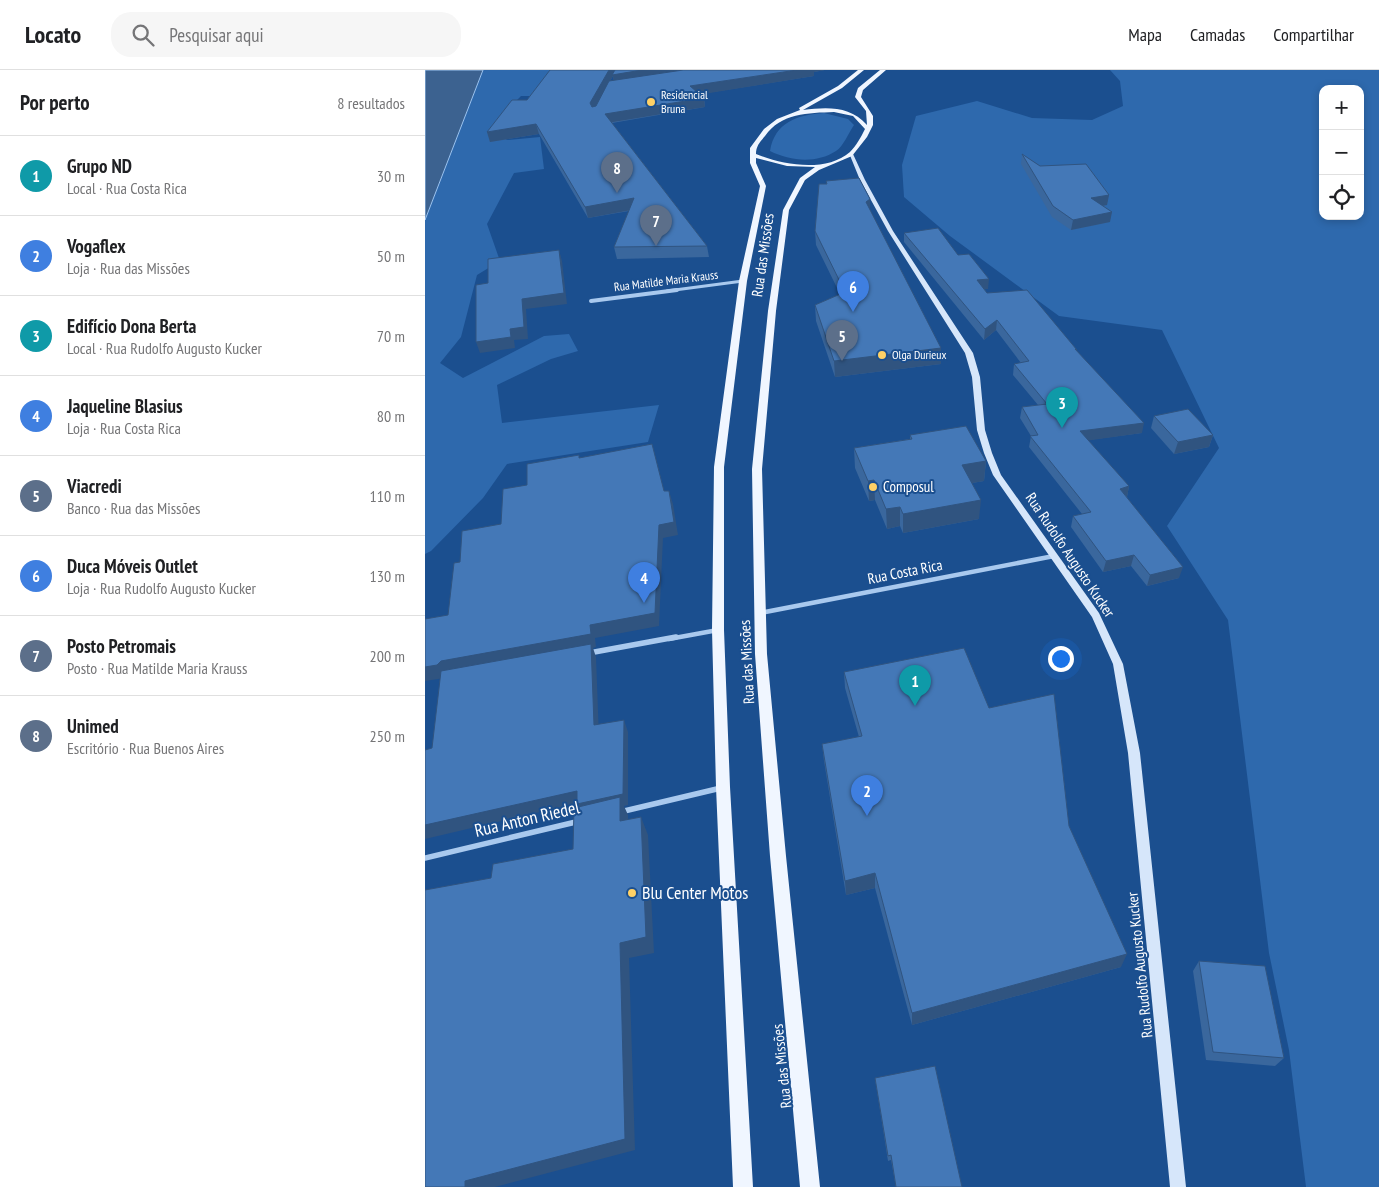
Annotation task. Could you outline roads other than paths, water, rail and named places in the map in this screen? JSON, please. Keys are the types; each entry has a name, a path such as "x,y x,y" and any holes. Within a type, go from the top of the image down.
{"main road":[{"path":"837,161 783,165 752,154 758,139 766,130 779,120 840,87 861,70"},
{"path":"851,154 872,121 871,114 858,97 861,88 883,70"},
{"path":"794,113 822,110 846,112 855,115 868,129"},
{"name":"Rua das Missões","path":"743,1187 723,787 718,630 719,467 743,282 763,186 753,163 752,154"},
{"name":"Rua das Missões","path":"810,1187 778,856 761,654 757,469 762,400 778,251 786,210 802,179 817,169 851,154"}],"street":[{"name":"Rua Rudolfo Augusto Kucker","path":"851,154 892,231 969,353 977,374 979,416 989,458 997,475 1096,616 1119,664 1134,753 1178,1187"},
{"name":"Rua Matilde Maria Krauss","path":"591,301 743,282"},
{"name":"Rua Costa Rica","path":"761,614 1054,556"},
{"path":"582,655 718,630"},
{"path":"616,813 723,787"},
{"name":"Rua Anton Riedel","path":"425,858 587,820"}],"place":[{"name":"Residencial Bruna","path":"651,102"},
{"name":"Unimed","path":"617,193"},
{"name":"Posto Petromais","path":"656,246"},
{"name":"Duca Móveis Outlet","path":"853,312"},
{"name":"Olga Durieux","path":"882,355"},
{"name":"Viacredi","path":"842,361"},
{"name":"Edifício Dona Berta","path":"1062,428"},
{"name":"Composul","path":"873,487"},
{"name":"Jaqueline Blasius","path":"644,603"},
{"name":"Grupo ND","path":"915,706"},
{"name":"Vogaflex","path":"867,816"},
{"name":"Blu Center Motos","path":"632,893"}]}
